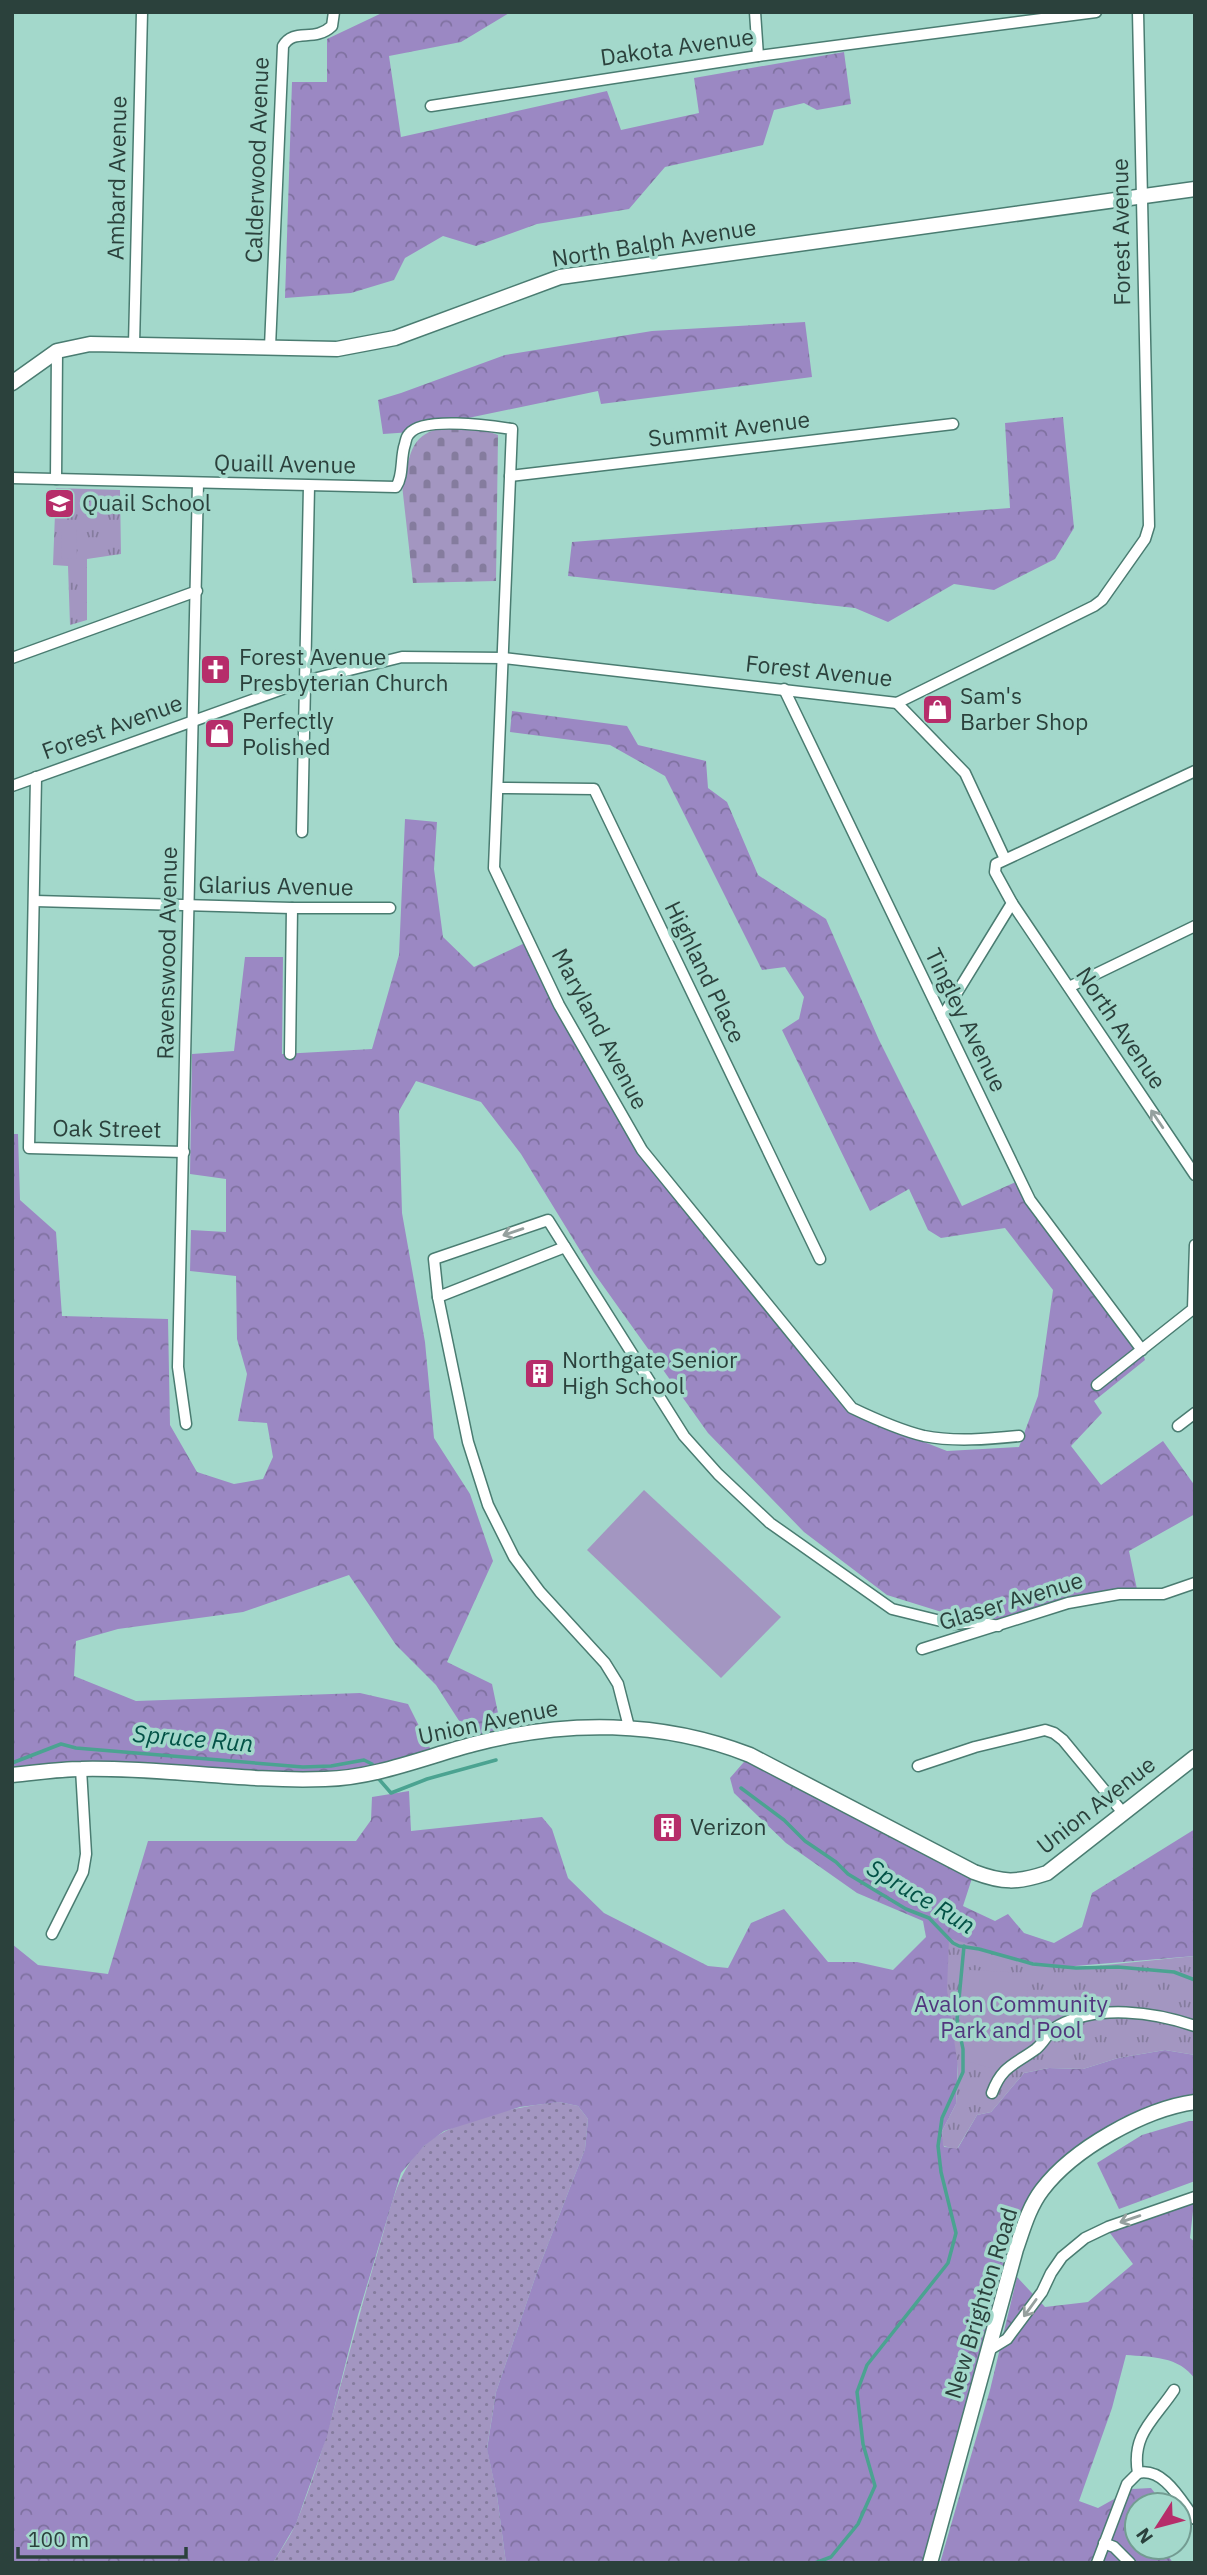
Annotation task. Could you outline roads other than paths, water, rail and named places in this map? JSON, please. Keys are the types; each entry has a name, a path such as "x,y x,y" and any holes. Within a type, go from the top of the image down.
{"street":[{"name":"Ambard Avenue","path":"134,345 142,12"},
{"name":"Calderwood Avenue","path":"270,347 283,46 285,41 295,36 323,34 332,26 334,12"},
{"path":"755,12 758,57"},
{"name":"Dakota Avenue","path":"431,106 758,57 1096,12"},
{"name":"Forest Avenue","path":"12,786 305,681 402,657 504,658 897,703 1094,606 1102,600 1145,539 1149,526 1138,12"},
{"name":"North Balph Avenue","path":"12,383 57,351 90,344 337,349 395,338 560,277 1195,190"},
{"path":"56,479 57,351"},
{"name":"Quaill Avenue","path":"12,478 396,487 401,476 403,447 409,433 436,424 477,423 512,429"},
{"name":"Summit Avenue","path":"510,476 953,424"},
{"name":"Maryland Avenue","path":"512,429 494,868 559,1005 642,1150 852,1408 926,1436 987,1439 1018,1436"},
{"name":"Ravenswood Avenue","path":"186,1424 178,1367 198,483"},
{"path":"302,832 309,486"},
{"path":"12,658 197,591"},
{"name":"Tingley Avenue","path":"784,690 1030,1200 1142,1350"},
{"path":"897,703 965,773 1005,859 1195,771"},
{"path":"35,901 36,776"},
{"name":"Highland Place","path":"499,788 594,789 820,1259"},
{"name":"North Avenue","path":"1005,859 996,864 995,872 1012,903 1195,1175"},
{"name":"Glarius Avenue","path":"35,901 390,908"},
{"name":"Oak Street","path":"35,901 29,1148 184,1152"},
{"path":"942,1017 1012,903"},
{"path":"290,1054 292,908"},
{"path":"1069,987 1195,926"},
{"path":"629,1727 618,1684 605,1663 540,1592 514,1557 488,1505 468,1442 438,1297 434,1259 548,1220 684,1436 718,1474 769,1523 892,1609 944,1623 978,1622 998,1626"},
{"path":"1097,1385 1194,1309 1195,1245"},
{"path":"438,1297 565,1247"},
{"path":"1178,1426 1195,1413"},
{"name":"Glaser Avenue","path":"922,1649 1068,1603 1119,1594 1163,1594 1195,1583"},
{"name":"Union Avenue","path":"12,1775 81,1769 326,1779 375,1772 509,1736 580,1726 629,1727 684,1735 750,1755 974,1872 998,1881 1028,1880 1046,1873 1195,1757"},
{"path":"918,1766 975,1746 1045,1730 1063,1740 1124,1814"},
{"path":"52,1934 83,1872 86,1854 81,1769"},
{"path":"992,2093 998,2078 1005,2070 1038,2047 1055,2027 1073,2019 1096,2014 1134,2013 1195,2026"},
{"name":"New Brighton Road","path":"930,2563 1021,2236 1042,2190 1062,2168 1114,2133 1160,2112 1195,2102"},
{"path":"989,2350 1007,2339 1042,2292 1062,2257 1086,2238 1108,2227 1195,2197"},
{"path":"1138,2473 1135,2458 1146,2427 1174,2390"},
{"path":"1097,2563 1127,2484 1138,2473 1158,2475 1195,2519"},
{"path":"1104,2543 1123,2553 1130,2563"}],"waterway":[{"name":"Spruce Run","path":"12,1763 61,1744 76,1748 303,1767 331,1766 364,1760 372,1764"},
{"name":"Spruce Run","path":"378,1778 391,1793 427,1779 496,1760"},
{"name":"Spruce Run","path":"741,1788 848,1874 906,1909 929,1918 959,1946 1033,1964 1174,1972 1195,1980"},
{"path":"815,2563 831,2557 858,2524 875,2486 863,2444 857,2392 867,2365 948,2263 956,2233 941,2172 938,2146 942,2118 963,2072 963,2049 957,2020 964,1946"}],"place":[{"name":"Quail School","path":"59,503"},
{"name":"Forest Avenue Presbyterian Church","path":"216,670"},
{"name":"Sam's Barber Shop","path":"937,709"},
{"name":"Perfectly Polished","path":"219,734"},
{"name":"Northgate Senior High School","path":"539,1373"},
{"name":"Verizon","path":"667,1827"}],"park label":[{"name":"Avalon Community Park and Pool","path":"1011,2017"}]}
